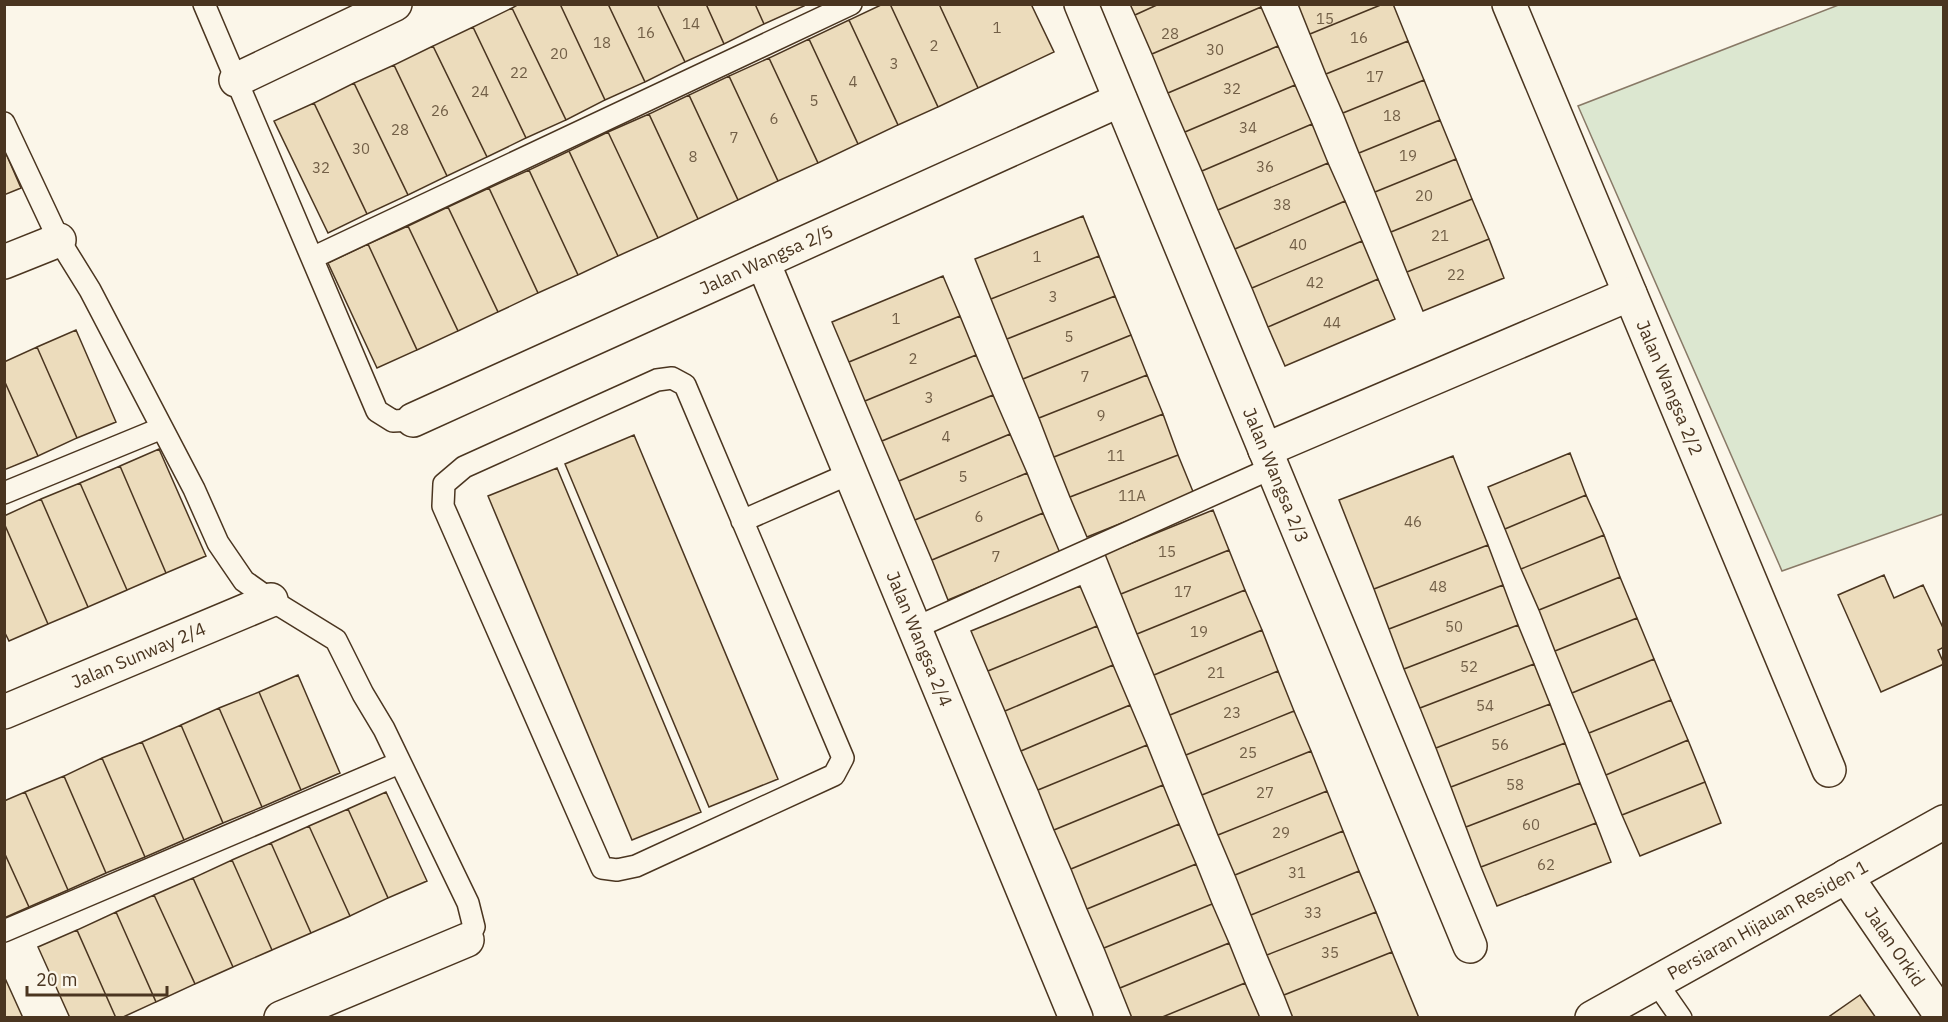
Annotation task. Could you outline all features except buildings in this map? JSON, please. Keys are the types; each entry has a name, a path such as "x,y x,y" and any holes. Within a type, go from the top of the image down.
{"street":[{"path":"236,80 395,4"},
{"name":"Jalan Wangsa 2/3","path":"1081,4 1470,946"},
{"name":"Jalan Wangsa 2/2","path":"1509,4 1829,770"},
{"name":"Jalan Wangsa 2/5","path":"413,420 1120,100"},
{"path":"4,262 59,240"},
{"name":"Jalan Wangsa 2/4","path":"763,262 1076,1017"},
{"path":"1269,459 1630,294"},
{"name":"Jalan Sunway 2/4","path":"4,712 271,600"},
{"name":"Persiaran Hijauan Residen 1","path":"1592,1017 1944,822"},
{"name":"Jalan Orkid","path":"1846,876 1943,1017"},
{"path":"281,1017 467,940"}],"lane":[{"path":"204,4 377,411 393,422 413,420"},
{"path":"312,258 852,4"},
{"path":"4,123 59,240 90,290 194,489 218,543 244,581 336,640 363,694 384,729 468,903 474,927 467,940"},
{"path":"672,378 685,384 742,521 843,758 834,775 636,866 617,870 602,868 443,506 444,484 464,467 657,380 672,378"},
{"path":"4,494 162,429"},
{"path":"915,628 1269,459"},
{"path":"742,521 851,473"},
{"path":"4,931 399,763"},
{"path":"1656,982 1681,1017"}],"green space":[{"path":"1841,4 1943,5 1943,514 1782,571 1578,106"}]}
